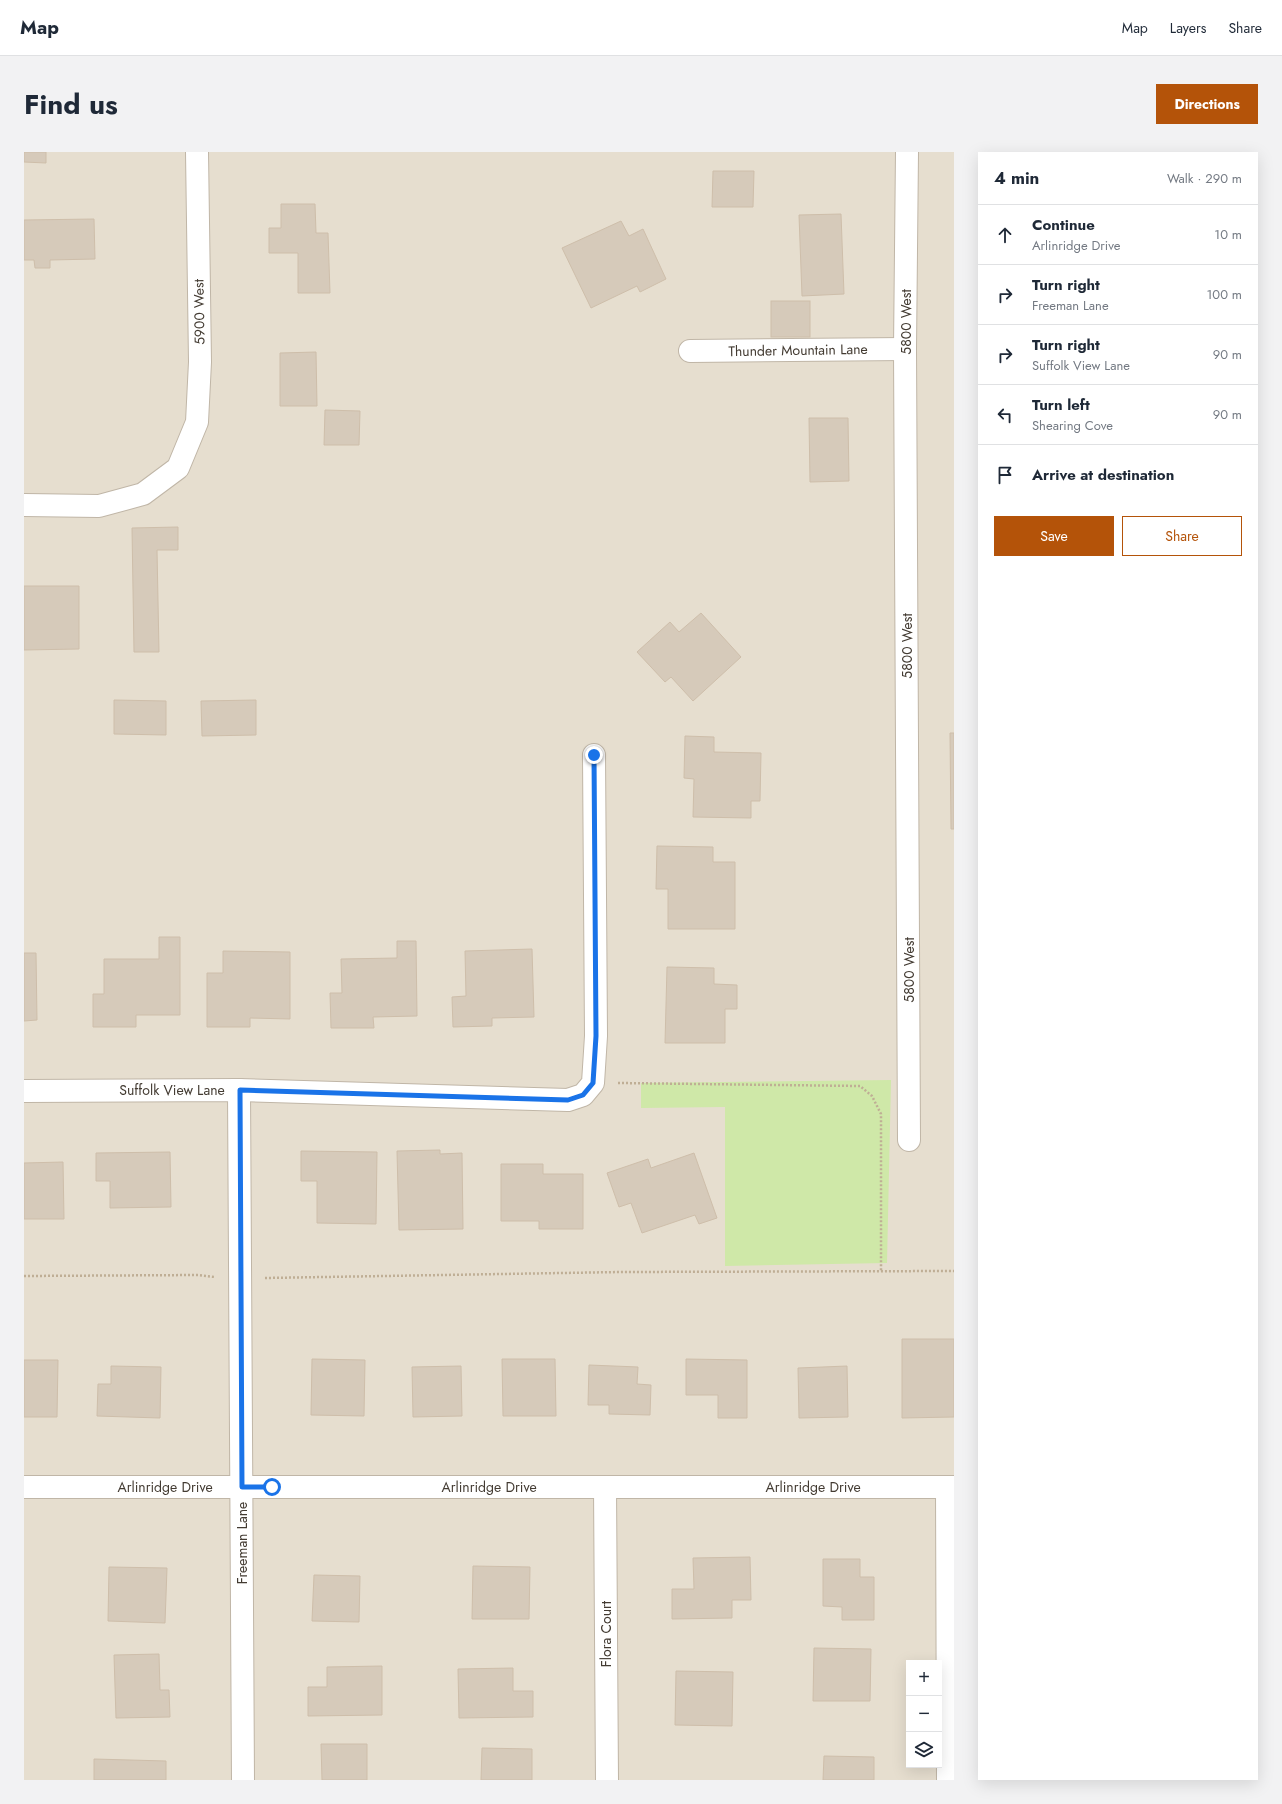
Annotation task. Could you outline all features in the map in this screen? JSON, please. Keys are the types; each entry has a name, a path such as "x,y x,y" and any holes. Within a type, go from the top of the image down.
{"street":[{"name":"5900 West","path":"24,505 98,506 143,494 178,468 197,422 200,362 197,152"},
{"name":"5800 West","path":"907,152 905,349 909,1140"},
{"name":"Thunder Mountain Lane","path":"690,351 905,349"},
{"path":"588,1089 596,1036 594,755"},
{"name":"Suffolk View Lane","path":"24,1091 240,1090 568,1100 588,1089"},
{"name":"Freeman Lane","path":"240,1090 243,1780"},
{"name":"Arlinridge Drive","path":"24,1487 950,1487"},
{"name":"Flora Court","path":"605,1487 607,1780"},
{"path":"948,1780 950,1487"}],"path":[{"path":"588,1089 860,1086 872,1096 881,1114 881,1272"},
{"path":"259,1278 629,1272 954,1271"},
{"path":"24,1276 198,1275 216,1277"}],"shaded area":[{"path":"24,152 954,152 954,1780 24,1780"}],"green space":[{"path":"891,1080 887,1263 725,1266 725,1107 641,1108 641,1083"}],"building":[{"path":"24,152 46,152 46,163 24,162"},
{"path":"713,171 754,171 753,207 712,207"},
{"path":"281,204 315,204 316,233 328,233 330,293 298,293 298,253 269,253 269,228 281,228"},
{"path":"841,214 844,294 802,296 799,215"},
{"path":"94,219 95,259 50,260 50,268 35,268 34,260 24,260 24,220"},
{"path":"621,221 629,236 643,229 666,279 640,292 637,286 591,308 562,248"},
{"path":"771,301 810,301 810,337 771,337"},
{"path":"316,352 317,406 280,406 280,353"},
{"path":"325,410 360,411 359,445 324,445"},
{"path":"809,418 848,418 849,481 810,482"},
{"path":"178,527 178,550 157,550 159,652 134,652 132,528"},
{"path":"24,586 79,586 79,649 24,650"},
{"path":"701,613 741,657 693,701 671,677 665,682 637,652 670,622 679,632"},
{"path":"114,700 166,701 166,735 114,734"},
{"path":"256,700 256,735 202,736 201,701"},
{"path":"950,733 954,733 954,829 951,829"},
{"path":"685,736 714,737 714,752 761,753 760,801 751,801 751,818 693,817 694,779 684,778"},
{"path":"657,846 713,847 713,862 735,862 735,929 668,929 668,889 656,889"},
{"path":"159,937 180,937 180,1015 136,1015 136,1027 93,1027 93,994 104,994 104,959 159,959"},
{"path":"397,941 416,941 417,1016 373,1017 374,1028 331,1028 330,993 342,993 341,959 397,958"},
{"path":"532,949 534,1017 492,1018 492,1026 453,1027 452,997 466,996 465,951"},
{"path":"223,951 290,952 290,1019 250,1018 250,1027 207,1027 207,973 223,973"},
{"path":"24,953 36,953 37,1020 24,1021"},
{"path":"667,967 714,968 714,984 737,985 737,1009 725,1009 725,1043 665,1043"},
{"path":"440,1150 440,1154 462,1153 463,1229 399,1230 397,1151"},
{"path":"301,1151 377,1152 376,1224 317,1223 317,1181 301,1181"},
{"path":"170,1152 171,1207 110,1208 110,1181 96,1181 96,1153"},
{"path":"694,1153 717,1218 699,1224 695,1215 642,1233 631,1203 619,1207 607,1173 648,1159 651,1168"},
{"path":"63,1162 64,1219 24,1219 24,1163"},
{"path":"501,1164 543,1164 543,1174 583,1174 583,1229 539,1229 539,1221 501,1221"},
{"path":"902,1339 954,1339 954,1417 902,1418"},
{"path":"312,1359 365,1360 364,1416 311,1415"},
{"path":"502,1359 555,1359 556,1416 503,1416"},
{"path":"686,1359 747,1360 747,1418 718,1418 718,1395 686,1395"},
{"path":"24,1360 58,1360 57,1417 24,1417"},
{"path":"589,1365 638,1367 637,1384 651,1385 650,1415 609,1414 609,1405 588,1405"},
{"path":"111,1366 161,1367 160,1418 97,1416 98,1384 111,1384"},
{"path":"461,1366 462,1416 413,1417 412,1367"},
{"path":"847,1366 848,1417 799,1418 798,1368"},
{"path":"750,1557 751,1600 732,1600 732,1618 672,1619 672,1589 694,1589 693,1558"},
{"path":"823,1559 860,1559 860,1577 874,1577 874,1620 842,1620 842,1607 823,1606"},
{"path":"473,1566 530,1567 529,1619 472,1619"},
{"path":"109,1567 167,1568 165,1623 108,1621"},
{"path":"314,1575 360,1576 359,1622 312,1621"},
{"path":"814,1648 871,1649 870,1701 813,1701"},
{"path":"159,1654 160,1690 169,1690 170,1717 116,1718 114,1655"},
{"path":"382,1666 382,1715 308,1716 308,1687 327,1687 327,1667"},
{"path":"513,1668 513,1691 533,1691 533,1717 459,1718 458,1669"},
{"path":"676,1671 733,1672 732,1726 675,1725"},
{"path":"321,1744 367,1744 367,1780 322,1780"},
{"path":"482,1748 532,1749 532,1780 481,1780"},
{"path":"824,1756 874,1757 874,1780 823,1780"},
{"path":"94,1759 166,1761 166,1780 94,1780"}],"route":[{"path":"272,1487 242,1487 240,1090 568,1100 583,1095 593,1083 596,1036 594,755"}]}
